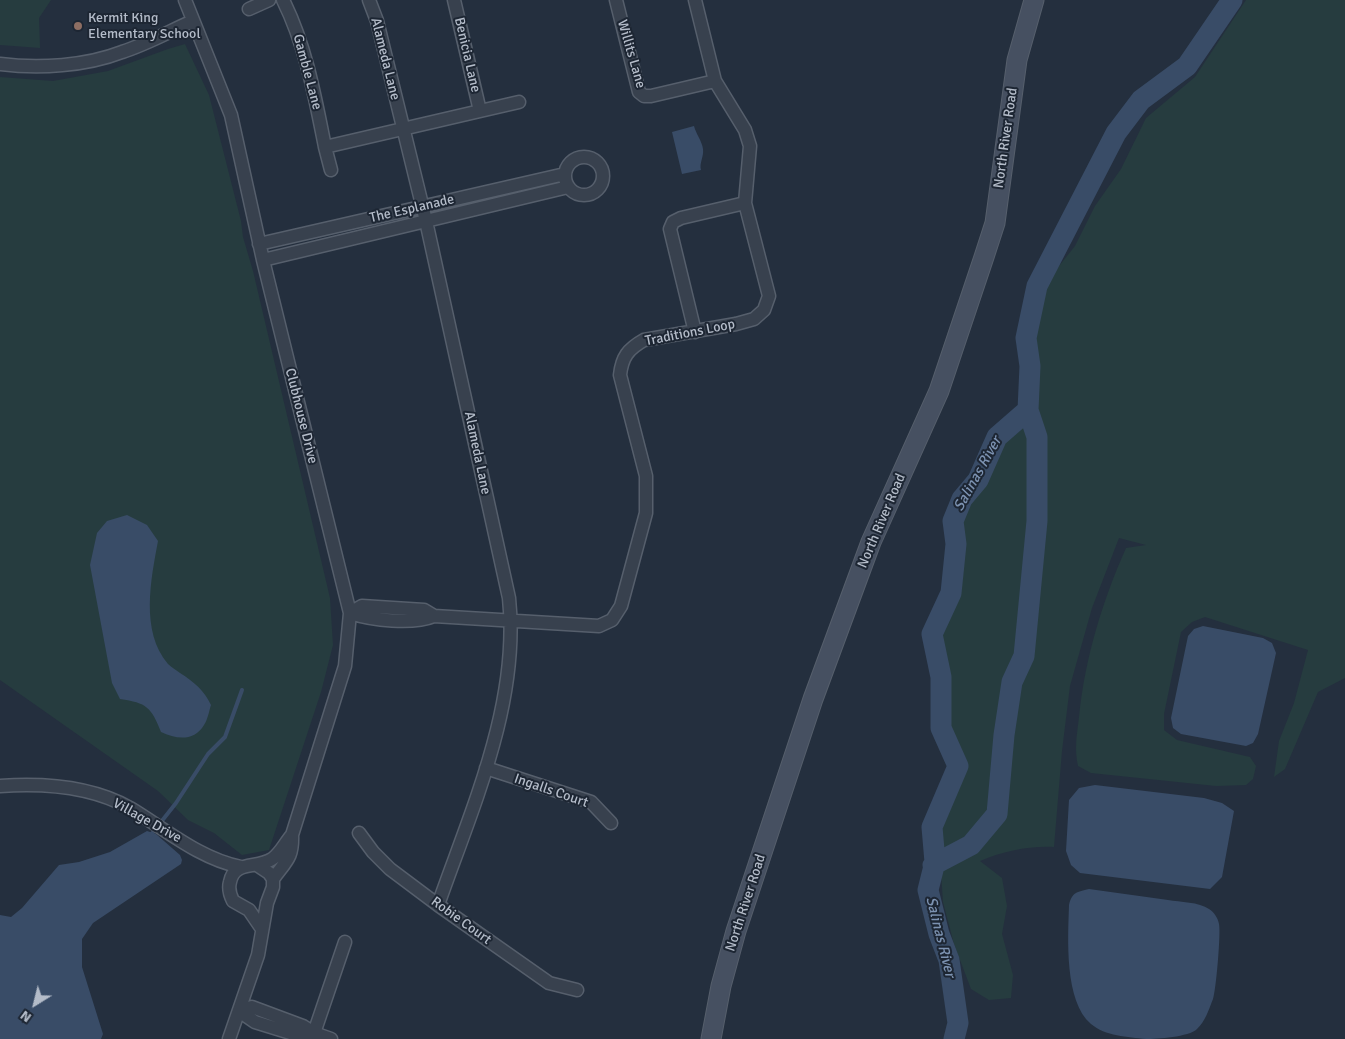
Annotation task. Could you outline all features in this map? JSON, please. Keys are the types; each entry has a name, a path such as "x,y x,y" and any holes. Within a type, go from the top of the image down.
{"main road":[{"name":"North River Road","path":"712,1039 721,986 736,931 813,699 871,542 939,391 995,223 1017,60 1034,0"}],"street":[{"name":"Clubhouse Drive","path":"185,0 231,115 259,244 350,613 345,666 292,835 274,858 257,865 241,867"},
{"path":"249,9 269,0"},
{"name":"Gamble Lane","path":"283,0 302,45 331,170"},
{"name":"Alameda Lane","path":"369,0 378,22 426,221 509,598 512,620 506,696 486,768 438,905"},
{"name":"Benicia Lane","path":"454,0 480,110"},
{"name":"Willits Lane","path":"616,0 639,92 644,96 651,96 715,81"},
{"name":"Traditions Loop","path":"350,613 362,606 424,610 434,616 599,626 612,620 622,606 646,513 646,476 620,376 621,365 632,346 644,340 695,332 754,319 764,310 768,296 745,203 750,146 745,130 715,81 695,0"},
{"path":"0,64 38,66 91,61 122,53 193,21"},
{"name":"Benicia Lane","path":"403,128 520,102"},
{"path":"325,147 403,128"},
{"path":"586,157 595,160 602,168 604,177 601,186 594,193 585,196 576,194 568,187 565,174 569,165 576,159 586,157"},
{"name":"The Esplanade","path":"259,244 565,174"},
{"name":"The Esplanade","path":"263,260 568,187"},
{"path":"695,332 670,229 674,222 681,218 745,203"},
{"path":"304,233 308,250"},
{"name":"Ingalls Court","path":"486,768 591,802 610,823"},
{"name":"Village Drive","path":"0,786 53,786 94,793 128,807 203,853 230,865 241,867"},
{"name":"Robie Court","path":"359,833 372,852 390,869 438,905 541,978 556,985 577,990"},
{"name":"Clubhouse Drive","path":"229,1039 258,955 267,903 272,894 272,879 289,858 293,849 292,835"},
{"name":"Village Drive","path":"203,853 220,872 229,889"},
{"path":"257,865 264,869 272,879"},
{"path":"241,867 233,872 229,889 233,901 250,910 262,930"},
{"path":"250,910 258,909 267,903"},
{"path":"313,1036 345,942"},
{"path":"239,1010 256,1022 300,1036 331,1039"}],"green space":[{"path":"0,0 51,0 39,18 40,48 0,45"},
{"path":"1246,0 1345,0 1345,678 1318,692 1285,769 1274,777 1279,741 1294,703 1308,650 1205,617 1192,622 1181,632 1164,714 1164,730 1177,740 1250,757 1256,766 1253,779 1246,785 1216,786 1091,773 1078,766 1076,742 1082,695 1090,652 1102,610 1126,548 1146,545 1119,538 1092,608 1070,686 1062,751 1054,847 1016,850 980,861 1002,878 1007,906 1002,934 1013,975 1011,998 989,1000 971,989 954,944 943,902 938,827 963,763 949,727 947,671 939,633 957,584 961,544 958,525 965,505 985,479 994,454 1011,432 1032,416 1035,387 1033,335 1043,286 1075,246 1095,206 1121,169 1146,118 1195,77"},
{"path":"185,44 209,95 241,221 243,237 253,271 330,598 333,645 321,692 269,850 242,855 214,833 188,820 158,791 0,680 0,77 53,81 108,71"}],"water":[{"path":"694,126 703,149 701,170 682,174 672,132"},
{"path":"127,515 147,525 158,541 150,604 151,621 159,651 169,665 198,687 211,705 204,725 190,737 184,738 161,732 154,717 147,708 136,702 120,699 112,683 90,565 97,533 107,521"},
{"path":"1203,626 1263,638 1272,643 1276,653 1258,734 1253,743 1246,746 1181,734 1173,728 1171,718 1188,636 1194,629"},
{"path":"1095,785 1204,798 1222,803 1234,811 1222,877 1210,889 1080,873 1071,865 1066,851 1069,800 1079,788"},
{"path":"147,831 156,834 180,855 182,860 181,864 93,923 82,939 82,967 103,1034 101,1039 0,1039 0,915 11,917 22,908 59,865 79,862 110,852"},
{"path":"1089,889 1195,904 1211,910 1217,917 1219,929 1218,961 1213,999 1202,1023 1193,1032 1165,1038 1124,1037 1097,1028 1082,1014 1072,985 1068,951 1069,905 1076,893"}],"waterway":[{"name":"Salinas River","path":"954,1039 958,1023 949,960 939,934 928,890 935,862 932,827 958,766 941,728 941,677 932,634 951,593 956,544 953,521 962,499 978,480 997,437 1028,410 1030,366 1026,338 1037,286 1116,133 1141,100 1187,66 1232,0"},
{"name":"Salinas River","path":"933,865 971,845 997,814 1004,735 1012,682 1024,656 1037,521 1037,437 1028,410"},
{"path":"150,836 176,803 208,754 225,737 242,690"}],"place":[{"name":"Kermit King Elementary School","path":"78,26"}]}
